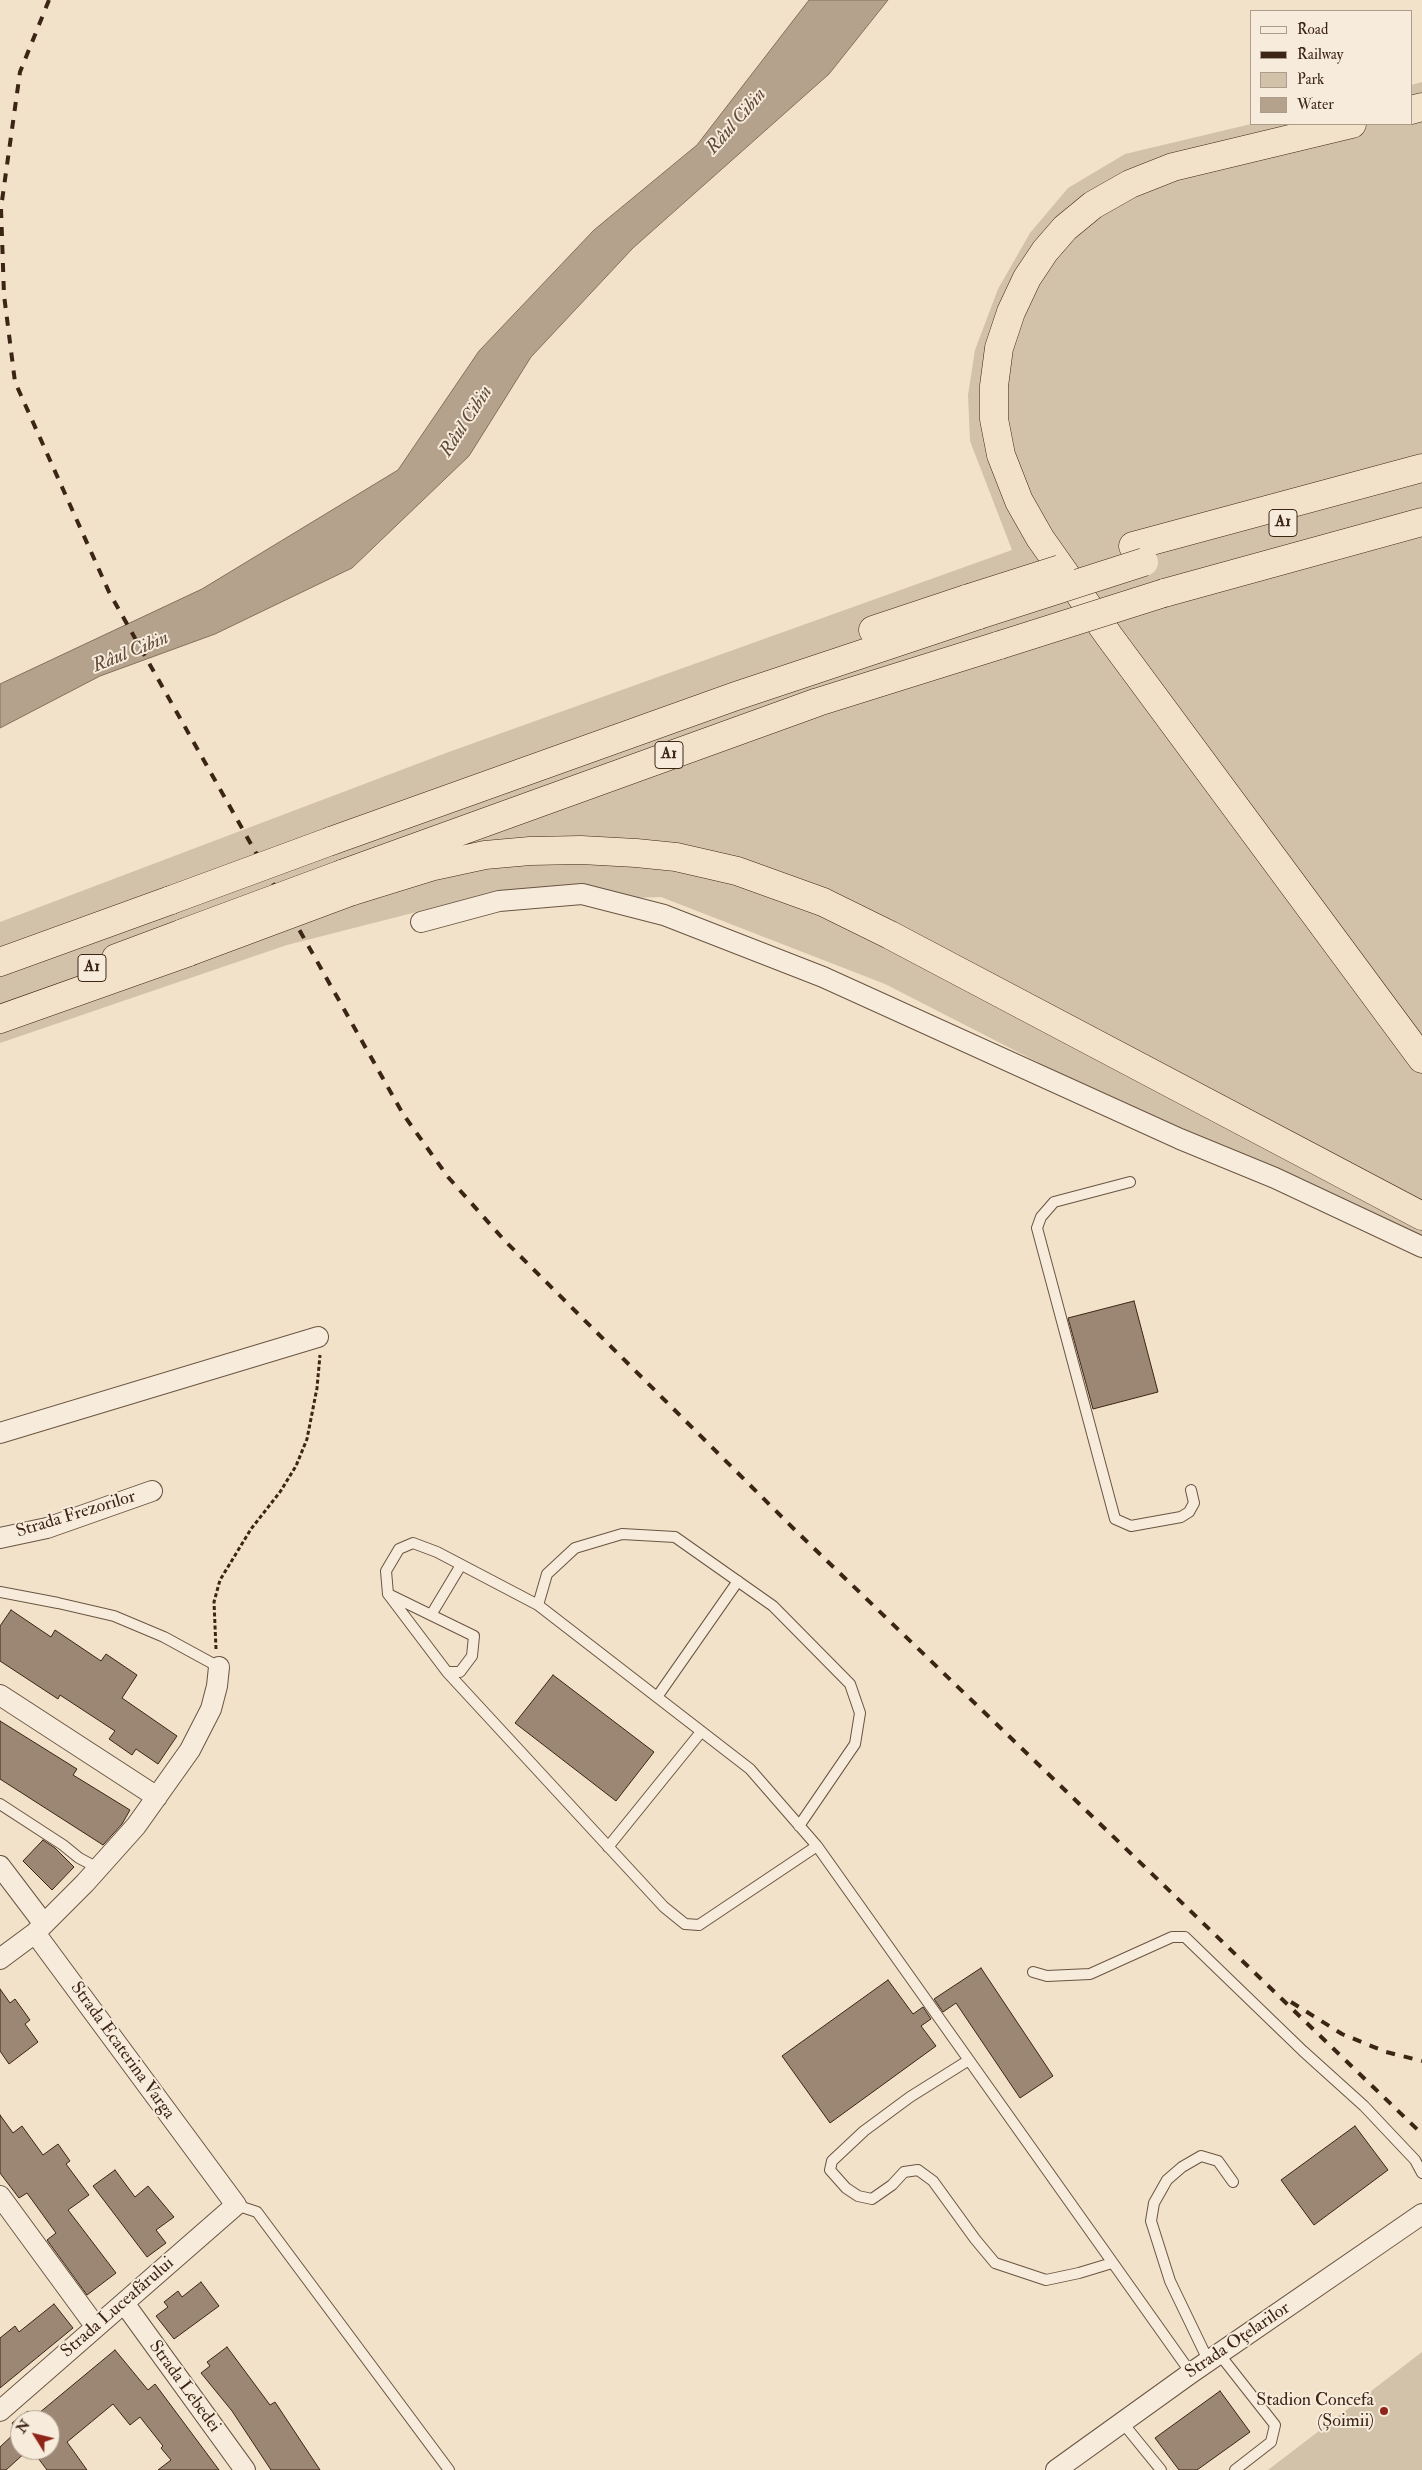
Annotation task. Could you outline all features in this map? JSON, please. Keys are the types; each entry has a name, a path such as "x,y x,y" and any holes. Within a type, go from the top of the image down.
{"highway":[{"path":"1348,125 1173,167 1130,184 1092,205 1065,228 1045,251 1019,294 999,348 994,386 994,419 1001,454 1019,501 1040,538 1115,644 1422,1058"},
{"path":"1138,554 1422,468"},
{"name":"A1","path":"0,962 168,892 327,834 736,696 974,607 1138,554 1422,486"},
{"name":"A1","path":"0,1002 186,943 818,702 1164,593 1422,522"},
{"path":"346,883 486,855 530,851 581,850 636,853 676,857 737,871 823,902 890,935 1422,1216"},
{"path":"0,946 168,892"},
{"path":"0,1019 186,943"}],"street":[{"path":"421,922 499,901 582,894 664,915 823,977 1180,1139 1275,1178 1422,1247"},
{"path":"0,1433 318,1338"},
{"name":"Strada Frezorilor","path":"0,1538 47,1528 152,1491"},
{"path":"0,1959 39,1928 136,1826 190,1750 211,1709 217,1686 218,1667"},
{"path":"0,1695 157,1797"},
{"name":"Strada Ecaterina Varga","path":"0,1866 39,1928 236,2205"},
{"path":"0,2196 96,2327"},
{"name":"Strada Luceafărului","path":"0,2411 236,2205"},
{"name":"Strada Oțelarilor","path":"1056,2470 1191,2373 1422,2214"},
{"name":"Strada Lebedei","path":"124,2303 245,2470"}],"lane":[{"path":"1130,1182 1054,1202 1041,1217 1037,1228 1115,1520 1131,1526 1181,1517 1189,1512 1194,1504 1191,1490"},
{"path":"538,1605 547,1574 574,1548 622,1534 675,1537 773,1606 850,1684 860,1712 854,1744 799,1826"},
{"path":"817,1846 699,1925 685,1924 664,1907 446,1672 388,1594 386,1571 399,1549 413,1543 461,1564 538,1605 750,1770 817,1846 1191,2373"},
{"path":"431,1615 461,1564"},
{"path":"657,1697 738,1581"},
{"path":"0,1592 114,1616 164,1637 218,1667"},
{"path":"388,1594 474,1636 472,1656 460,1672 446,1672"},
{"path":"608,1847 701,1732"},
{"path":"0,1804 63,1845 79,1858 98,1868"},
{"path":"1033,1972 1047,1976 1090,1974 1172,1937 1185,1937 1303,2051 1364,2106 1415,2160 1422,2173"},
{"path":"969,2060 904,2101 864,2131 832,2161 830,2170 846,2188 858,2196 872,2199 892,2186 904,2172 918,2170 933,2181 995,2263 1046,2280 1079,2274 1112,2263"},
{"path":"1233,2182 1218,2161 1201,2156 1182,2167 1167,2180 1154,2203 1151,2221 1170,2281 1214,2358 1275,2425 1272,2442 1235,2470"},
{"path":"236,2205 257,2212 449,2470"},
{"path":"1122,2422 1161,2470"}],"path":[{"path":"218,1667 214,1602 220,1580 251,1530 280,1492 296,1466 307,1439 321,1361 318,1338"}],"green space":[{"path":"1422,82 1422,1259 885,984 661,897 444,905 287,945 0,1043 0,922 446,753 1012,550 970,441 968,395 975,350 998,289 1030,233 1068,188 1125,154 1250,124 1412,125 1412,85"},
{"name":"Stadion Concefa (Șoimii)","path":"1422,2352 1422,2470 1268,2470"}],"water":[{"name":"Râul Cibin","path":"809,0 888,0 829,74 633,248 531,357 469,456 352,568 215,634 100,676 0,728 0,684 202,589 398,470 479,351 594,230 697,145"}],"building":[{"path":"1134,1301 1158,1392 1093,1409 1068,1318"},
{"path":"11,1610 51,1637 55,1630 101,1661 106,1654 137,1675 122,1698 177,1736 158,1764 136,1749 132,1755 109,1739 115,1731 60,1695 58,1699 0,1661 0,1626"},
{"path":"553,1675 654,1752 616,1801 515,1723"},
{"path":"0,1721 77,1769 73,1775 130,1810 122,1824 103,1845 0,1779"},
{"path":"43,1840 55,1848 74,1867 52,1890 23,1861"},
{"path":"981,1968 1053,2076 1020,2098 956,2003 943,2012 934,1999"},
{"path":"888,1980 913,2014 923,2007 931,2019 921,2026 936,2046 830,2123 782,2056"},
{"path":"0,1989 10,2003 15,1999 30,2020 25,2024 38,2042 9,2064 0,2051"},
{"path":"0,2115 13,2133 22,2126 43,2155 58,2144 70,2161 66,2164 89,2195 68,2210 116,2273 87,2295 47,2240 56,2233 27,2193 19,2198 0,2173"},
{"path":"1355,2126 1388,2170 1314,2225 1281,2180"},
{"path":"115,2170 135,2197 148,2186 174,2217 156,2230 166,2243 147,2257 93,2186"},
{"path":"201,2282 219,2306 174,2339 156,2316 168,2307 164,2302 178,2291 182,2297"},
{"path":"54,2304 73,2328 0,2388 0,2338 15,2326 19,2332"},
{"path":"227,2347 270,2405 275,2402 320,2470 271,2470 232,2411 201,2373 210,2366 207,2362"},
{"path":"115,2350 148,2390 155,2384 219,2470 158,2470 171,2460 161,2448 163,2446 140,2417 130,2425 113,2404 67,2442 87,2470 47,2470 40,2460 60,2460 60,2410 43,2410"},
{"path":"1220,2391 1250,2432 1197,2470 1179,2470 1155,2438"},
{"path":"10,2438 10,2460 17,2460 6,2470 0,2470 0,2447"}],"railway":[{"path":"49,0 20,72 1,208 4,295 15,382 109,592 403,1114 448,1177 505,1241 796,1531 1422,2134"},
{"path":"1291,2002 1342,2034 1386,2052 1422,2061"}],"place":[{"name":"Stadion Concefa (Șoimii)","path":"1384,2411"}]}
